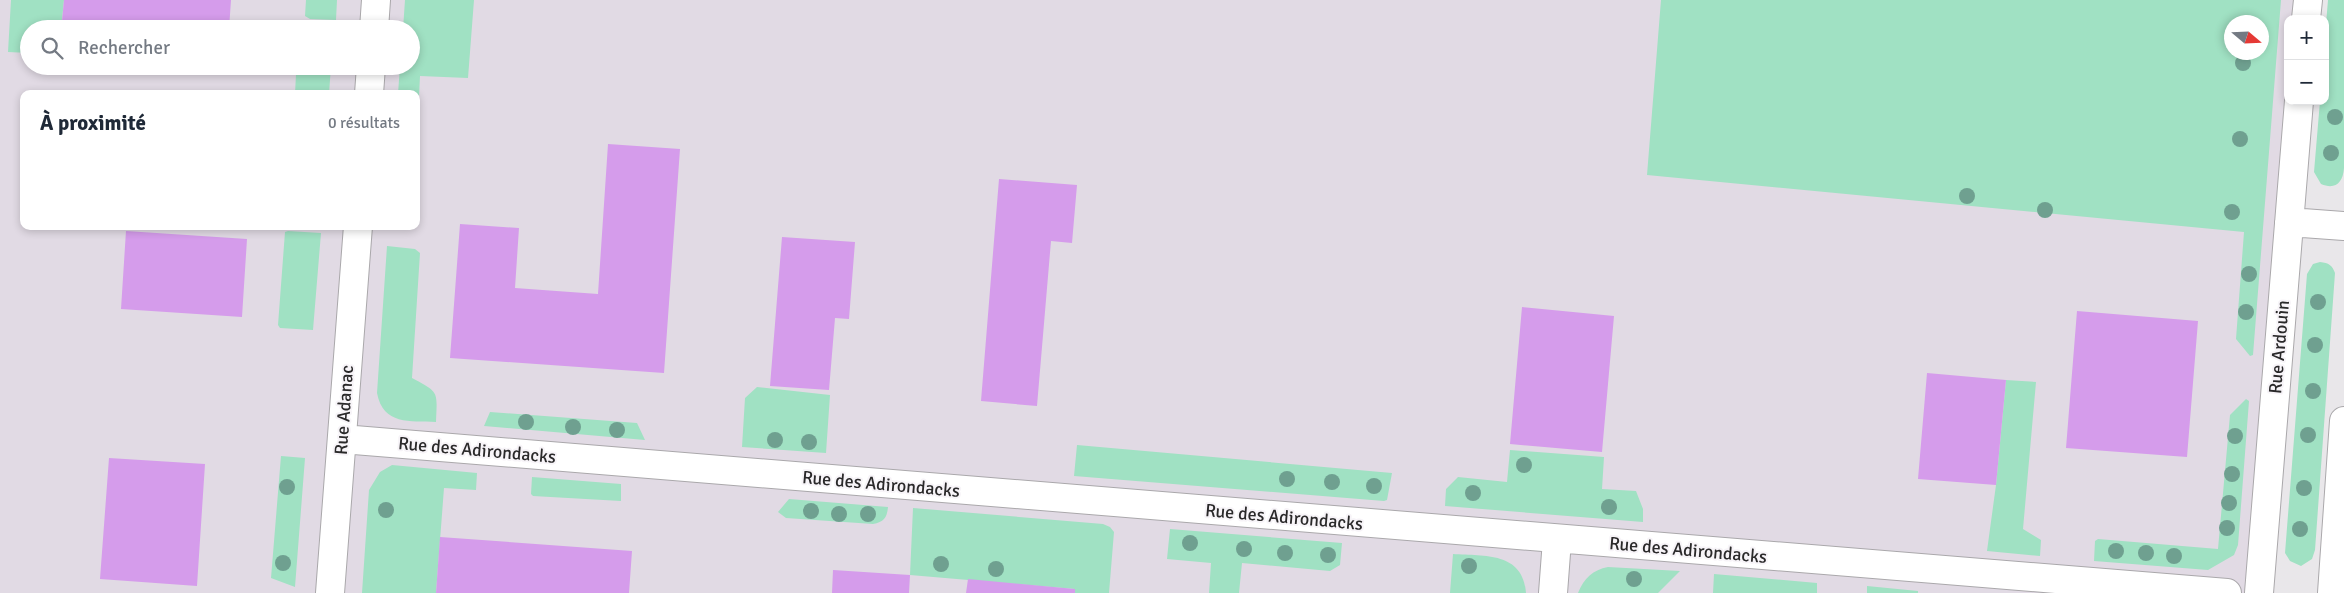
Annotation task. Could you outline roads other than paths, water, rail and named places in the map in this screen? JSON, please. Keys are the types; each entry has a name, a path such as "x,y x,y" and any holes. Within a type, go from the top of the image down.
{"street":[{"path":"375,20 376,0"},
{"path":"2306,15 2308,0"},
{"path":"369,90 370,75"},
{"name":"Rue Ardouin","path":"2259,593 2299,105"},
{"path":"2289,222 2344,226"},
{"name":"Rue Adanac","path":"330,593 358,230"},
{"path":"2332,593 2344,421"},
{"name":"Rue des Adirondacks","path":"342,439 1557,540 2227,593"},
{"path":"1553,593 1557,540"}]}
